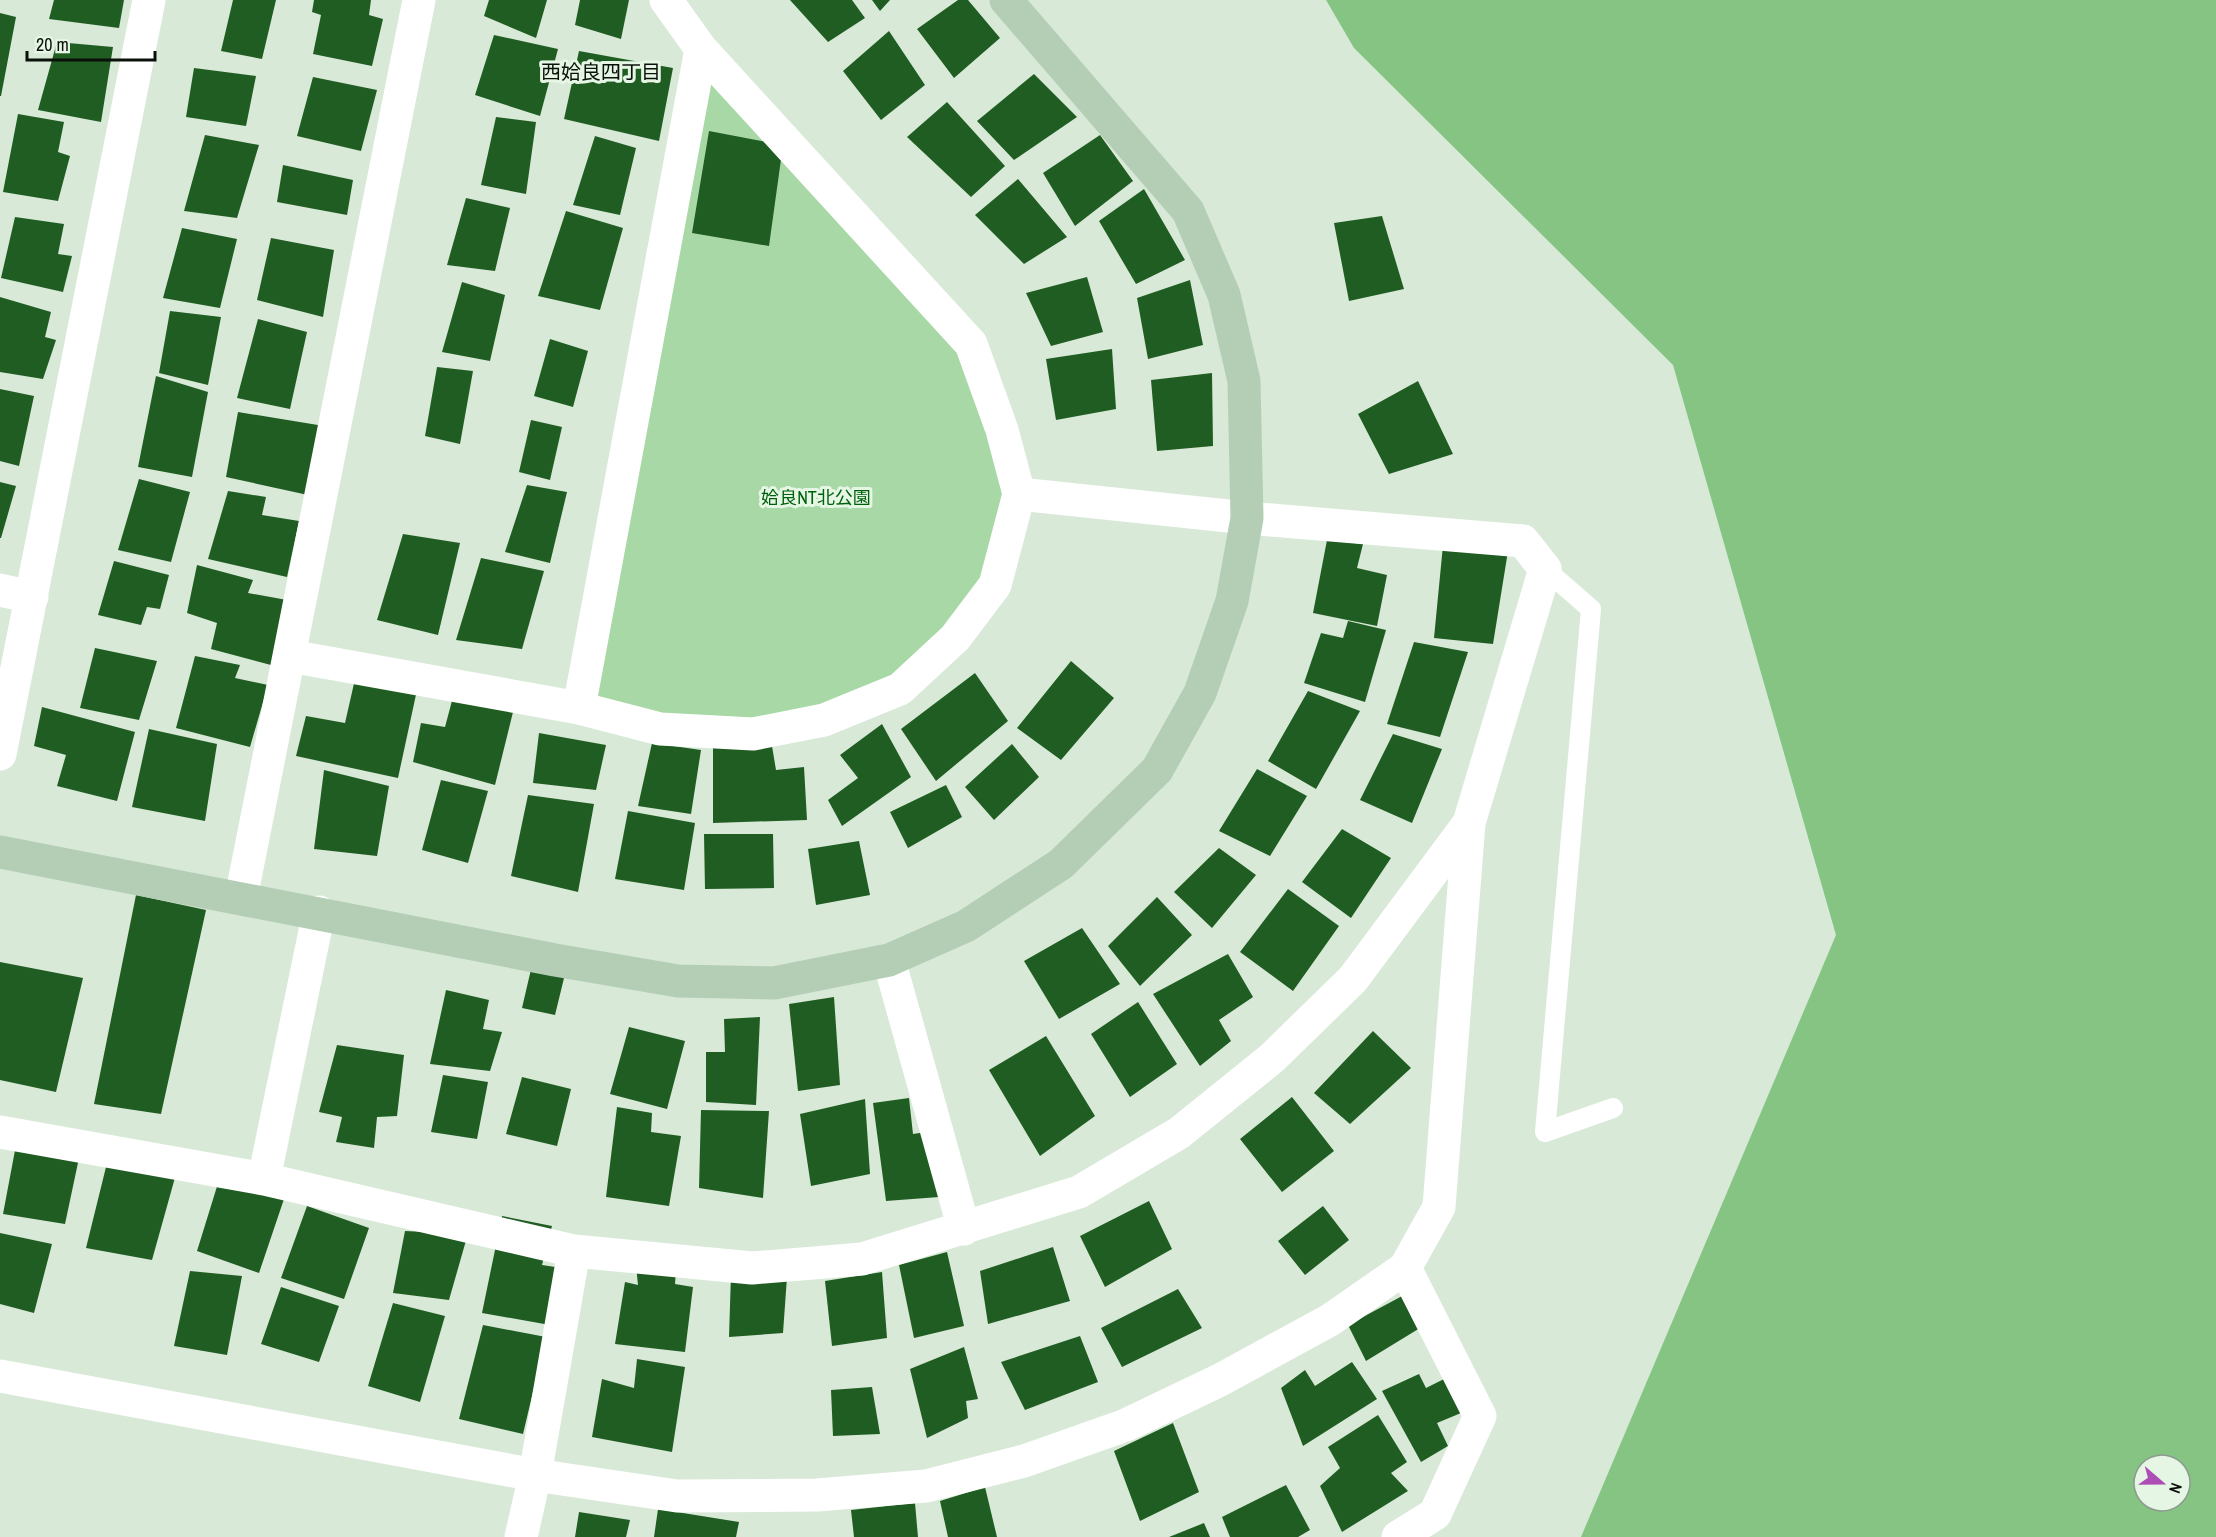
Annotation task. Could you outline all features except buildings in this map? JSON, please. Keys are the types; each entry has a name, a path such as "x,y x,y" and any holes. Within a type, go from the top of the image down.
{"street":[{"path":"0,754 150,0"},
{"path":"241,898 418,0"},
{"path":"290,656 579,708 660,729 753,734 824,720 900,689 955,638 995,585 1019,494 1002,430 971,344 701,49 666,0"},
{"path":"0,852 319,912 555,960 678,981 774,983 889,960 966,926 1061,864 1157,770 1200,693 1229,611 1247,518 1244,381 1224,295 1188,211 1006,0"},
{"path":"579,708 701,49"},
{"path":"0,1376 535,1475 677,1496 817,1495 926,1486 1024,1461 1125,1425 1220,1380 1330,1320 1405,1268 1439,1207 1469,823 1545,569 1523,541 1247,518 1019,494"},
{"path":"0,590 32,597"},
{"path":"0,1132 264,1179 574,1251 752,1269 862,1259 1079,1192 1179,1133 1272,1058 1353,979 1469,823"},
{"path":"264,1179 319,912"},
{"path":"889,960 964,1229"},
{"path":"521,1537 535,1475 574,1251"},
{"path":"1398,1537 1435,1514 1480,1416 1405,1268"}],"lane":[{"path":"1545,569 1591,609 1545,1132 1613,1108"}],"green space":[{"path":"1326,0 2216,0 2216,1537 1581,1537 1836,935 1673,365 1354,48"},
{"name":"姶良NT北公園","path":"701,49 971,344 1019,494 995,585 900,689 753,734 579,708"}],"district":[{"name":"西姶良四丁目","path":"601,71"}]}
